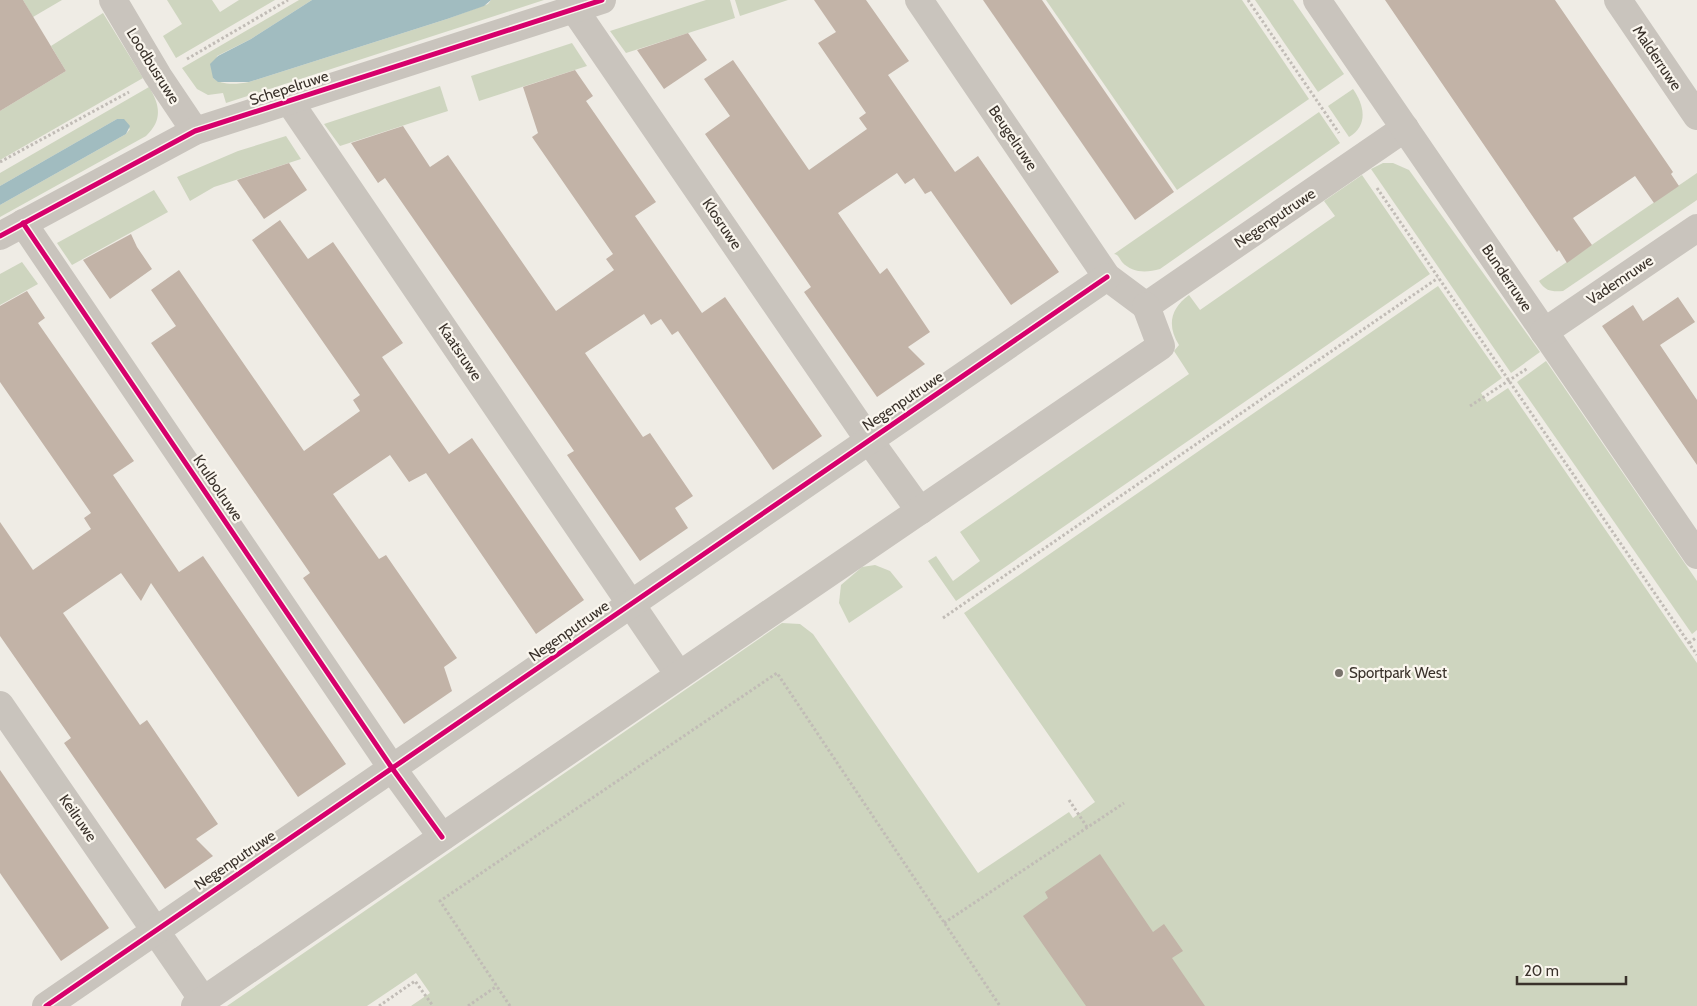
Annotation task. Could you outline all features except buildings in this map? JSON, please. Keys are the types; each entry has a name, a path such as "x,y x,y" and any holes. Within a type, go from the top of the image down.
{"street":[{"name":"Loodbusruwe","path":"113,0 158,76 195,131"},
{"name":"Schepelruwe","path":"11,229 195,131 602,0"},
{"name":"Beugelruwe","path":"919,0 1107,277"},
{"name":"Bunderruwe","path":"1317,0 1697,555"},
{"name":"Malderruwe","path":"1618,0 1697,116"},
{"name":"Klosruwe","path":"574,9 869,440 920,510"},
{"name":"Kaatsruwe","path":"289,101 679,675"},
{"name":"Negenputruwe","path":"1146,306 1405,128"},
{"name":"Vademruwe","path":"1550,341 1697,228"},
{"name":"Krulbolruwe","path":"11,229 442,837"},
{"path":"199,1003 1160,346 1146,306 1107,277"},
{"name":"Negenputruwe","path":"46,1006 1107,277"},
{"name":"Keilruwe","path":"0,705 156,930 199,1003"}],"path":[{"path":"0,162 158,76 288,0"},
{"path":"1248,0 1697,655"},
{"path":"943,618 1438,278"},
{"path":"1470,406 1508,381 1550,341"},
{"path":"1689,643 1697,637"},
{"path":"510,1006 440,901 777,673 1000,1006"},
{"path":"1069,800 1087,827"},
{"path":"944,923 1124,803"},
{"path":"379,1006 415,981 433,1006"},
{"path":"468,1006 497,986"}],"green space":[{"path":"23,0 62,0 33,17"},
{"path":"167,0 212,0 220,12 239,0 275,0 176,58 163,36 182,24"},
{"path":"299,0 312,0 251,39 217,56 213,78 225,83 249,82 447,19 488,4 491,0 544,0 226,103 223,93 208,95 197,89 182,68"},
{"path":"706,0 730,0 735,18 626,53 610,31"},
{"path":"735,0 788,0 740,16"},
{"path":"1046,0 1242,0 1309,99 1177,190"},
{"path":"1255,0 1293,0 1344,74 1318,92"},
{"path":"103,13 143,78 0,160 0,111 66,71 51,46"},
{"path":"572,43 587,66 479,101 471,76"},
{"path":"440,86 448,111 340,146 324,124"},
{"path":"149,87 156,100 158,112 155,124 146,136 0,217 0,205 126,134 130,129 117,119 0,186 0,173"},
{"path":"1353,89 1360,102 1363,115 1360,127 1349,137 1328,106"},
{"path":"1319,112 1340,143 1160,269 1150,271 1135,270 1126,266 1114,254"},
{"path":"286,136 301,159 214,187 190,201 177,177 238,151"},
{"path":"1383,163 1393,163 1409,170 1540,352 1511,373 1371,169"},
{"path":"1697,173 1697,200 1563,291 1549,290 1541,284 1539,281"},
{"path":"1362,175 1430,274 956,601 928,561 936,556 953,581 980,561 960,532 1189,374 1174,351 1179,345 1173,331 1172,318 1183,300 1189,295 1200,310 1335,216 1324,201"},
{"path":"154,190 168,212 72,265 57,243"},
{"path":"22,262 38,284 0,305 0,274"},
{"name":"Sportpark West","path":"1438,286 1502,378 1481,393 1487,402 1508,388 1697,663 1697,1006 411,1006 430,993 416,973 367,1006 227,1006 782,623 800,624 813,634 978,873 1069,812 1073,818 1095,802 964,613"},
{"path":"1546,361 1697,581 1697,630 1692,634 1517,382"},
{"path":"875,565 890,571 903,587 849,623 839,603 841,585 862,567"}],"water":[{"path":"312,0 491,0 484,6 447,19 249,82 218,82 213,78 210,64 218,56 251,39"},
{"path":"117,119 124,119 130,126 126,134 0,205 0,186"}],"cycle path":[{"path":"0,236 195,131 602,0"},
{"path":"23,223 392,768 442,837"},
{"path":"46,1006 1107,277"}],"place":[{"name":"Sportpark West","path":"1339,673"}]}
